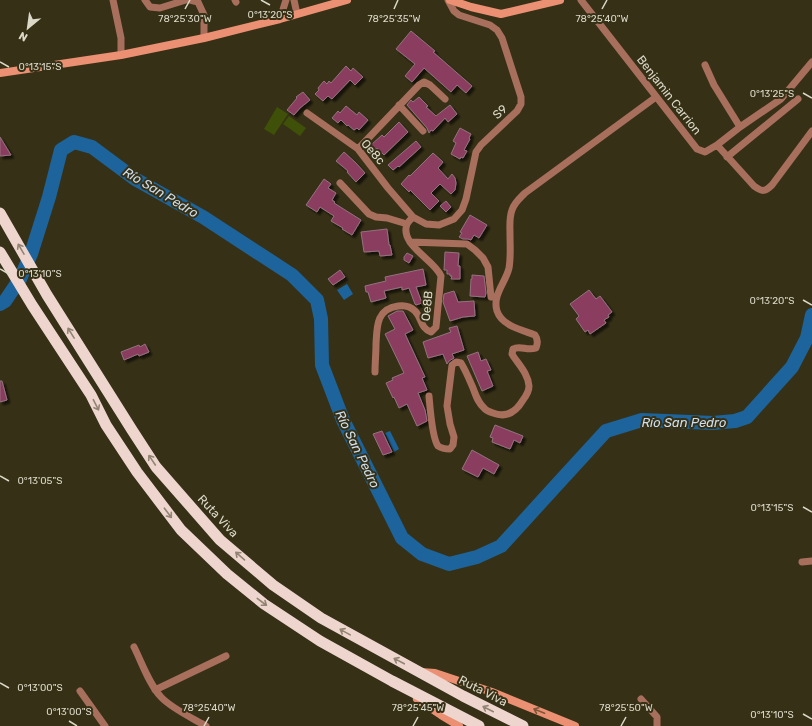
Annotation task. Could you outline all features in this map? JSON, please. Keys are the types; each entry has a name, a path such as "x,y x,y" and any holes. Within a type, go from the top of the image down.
{"highway":[{"name":"Ruta Viva","path":"0,214 47,295 156,466 220,540 273,585 321,618 463,696 523,726"},
{"path":"0,252 32,305 91,395 106,425 137,472 181,530 227,574 264,604 320,641 392,681 479,726"}],"main road":[{"path":"0,73 121,55 204,38 347,0"},
{"path":"449,0 501,14 560,0"},
{"path":"418,671 435,673 492,692 575,726"},
{"path":"392,681 459,726"}],"street":[{"path":"113,0 121,38 121,55"},
{"path":"144,0 150,7 160,8 186,0"},
{"path":"190,0 198,2 204,15 204,38"},
{"path":"280,19 286,0"},
{"path":"294,0 297,14"},
{"name":"S9","path":"413,216 426,224 439,225 454,219 462,210 466,199 476,152 481,145 517,112 521,104 522,97 502,38 497,30 490,25 459,15 454,11 449,0"},
{"name":"Benjamin Carrion","path":"581,0 697,149 705,152 717,145"},
{"path":"812,62 781,99 717,145 754,186 759,190 764,191 772,185 812,131"},
{"path":"705,65 714,85 740,127"},
{"path":"358,149 399,105 424,82 430,85 445,99"},
{"path":"429,396 434,436 438,446 444,449 450,448 453,445 454,437 447,406 452,365 456,362 461,363 478,401 487,411 502,416 516,410 522,403 529,387 522,367 512,354 513,348 516,347 531,350 536,348 538,344 537,338 535,335 510,325 500,318 497,312 496,304 498,291 507,274 510,262 510,221 512,210 516,202 525,193 656,97"},
{"path":"727,157 798,99"},
{"path":"399,105 423,131"},
{"name":"Oe8c","path":"306,113 358,149 388,188 413,216"},
{"path":"340,183 369,214 407,224"},
{"path":"413,216 407,224 406,232 410,242 467,244 483,258 488,267 491,297"},
{"name":"Oe8B","path":"375,372 377,325 380,317 390,308 406,305 415,311 425,330 431,332 436,327 441,276 439,271 410,242"},
{"path":"802,562 812,560"},
{"path":"134,646 155,690 162,698 170,705 206,726"},
{"path":"155,690 226,656"},
{"path":"80,691 105,726"},
{"path":"641,699 657,717 657,726"}],"green space":[{"path":"277,107 288,114 274,135 264,129"},
{"path":"289,116 306,128 300,136 283,124"}],"water":[{"path":"347,284 353,294 344,300 337,290"},
{"path":"390,431 399,449 394,452 385,433"}],"building":[{"path":"411,31 435,51 433,52 472,86 466,93 457,85 451,92 424,68 412,82 405,76 415,64 396,49"},
{"path":"346,66 351,71 353,68 363,77 355,85 350,80 332,99 328,96 323,101 315,94 319,90 318,88 324,81 327,84 329,81 331,83"},
{"path":"303,92 310,100 294,115 287,110 297,98 296,97"},
{"path":"419,97 428,106 426,107 436,116 450,105 457,114 448,122 445,118 433,131 431,130 429,133 427,128 407,105 411,100 413,102"},
{"path":"346,106 357,115 359,112 368,120 359,130 357,128 354,130 341,120 338,123 332,118 338,111 340,113"},
{"path":"399,122 408,132 384,155 377,148 375,150 371,145 382,135 384,137"},
{"path":"460,128 471,134 464,150 467,151 463,158 461,157 460,159 451,154 456,143 453,141"},
{"path":"0,137 11,155 0,156"},
{"path":"416,141 421,147 399,167 398,166 393,170 388,165"},
{"path":"344,152 365,173 356,182 347,172 348,171 336,161"},
{"path":"433,153 443,162 438,168 448,179 452,174 456,183 455,190 451,194 440,184 431,193 439,201 430,210 410,190 409,192 401,184"},
{"path":"324,179 331,184 328,188 336,193 332,200 335,202 334,203 361,220 352,235 331,221 334,216 320,207 317,212 306,205"},
{"path":"446,201 451,207 446,212 440,206"},
{"path":"470,215 487,225 479,238 474,235 471,240 459,237 462,233 460,232"},
{"path":"387,229 392,255 380,256 379,251 364,252 361,232"},
{"path":"445,252 459,253 458,266 460,266 460,279 451,279 452,276 447,274 447,270 444,270"},
{"path":"407,253 413,256 409,263 404,260"},
{"path":"423,269 426,285 416,287 422,303 416,305 409,288 402,290 402,287 384,291 386,298 371,302 365,286 386,281 385,277"},
{"path":"340,270 345,277 333,285 328,279"},
{"path":"472,275 484,276 485,297 470,296"},
{"path":"589,290 596,299 600,296 612,312 608,315 609,317 604,320 606,323 590,334 588,330 585,332 576,319 579,316 570,304"},
{"path":"454,291 458,302 474,301 475,316 463,317 450,321 443,302 444,294"},
{"path":"397,311 403,311 413,330 405,334 425,377 422,378 427,390 418,393 425,410 427,421 417,426 407,404 399,408 386,383 393,380 392,378 404,373 385,334 395,329 388,316"},
{"path":"457,326 464,350 452,354 454,358 447,364 443,354 428,358 423,342 451,332 449,328"},
{"path":"145,344 149,352 139,356 138,354 124,360 121,352 139,345 140,347"},
{"path":"478,352 481,361 486,359 491,370 487,371 493,386 482,391 467,356"},
{"path":"0,381 2,381 7,400 0,402"},
{"path":"495,425 523,436 520,443 514,440 510,449 492,442 493,438 490,437"},
{"path":"382,431 392,452 383,455 373,434"},
{"path":"472,450 499,465 494,474 483,468 478,477 462,469"}],"waterway":[{"name":"Río San Pedro","path":"0,304 5,301 20,279 31,254 49,197 61,150 74,142 92,147 135,179 203,217 292,275 317,300 321,319 322,365 343,420 402,538 422,554 449,564 477,557 501,546 606,431 642,420 713,423 735,421 747,417 792,367 807,338 812,315"}]}
